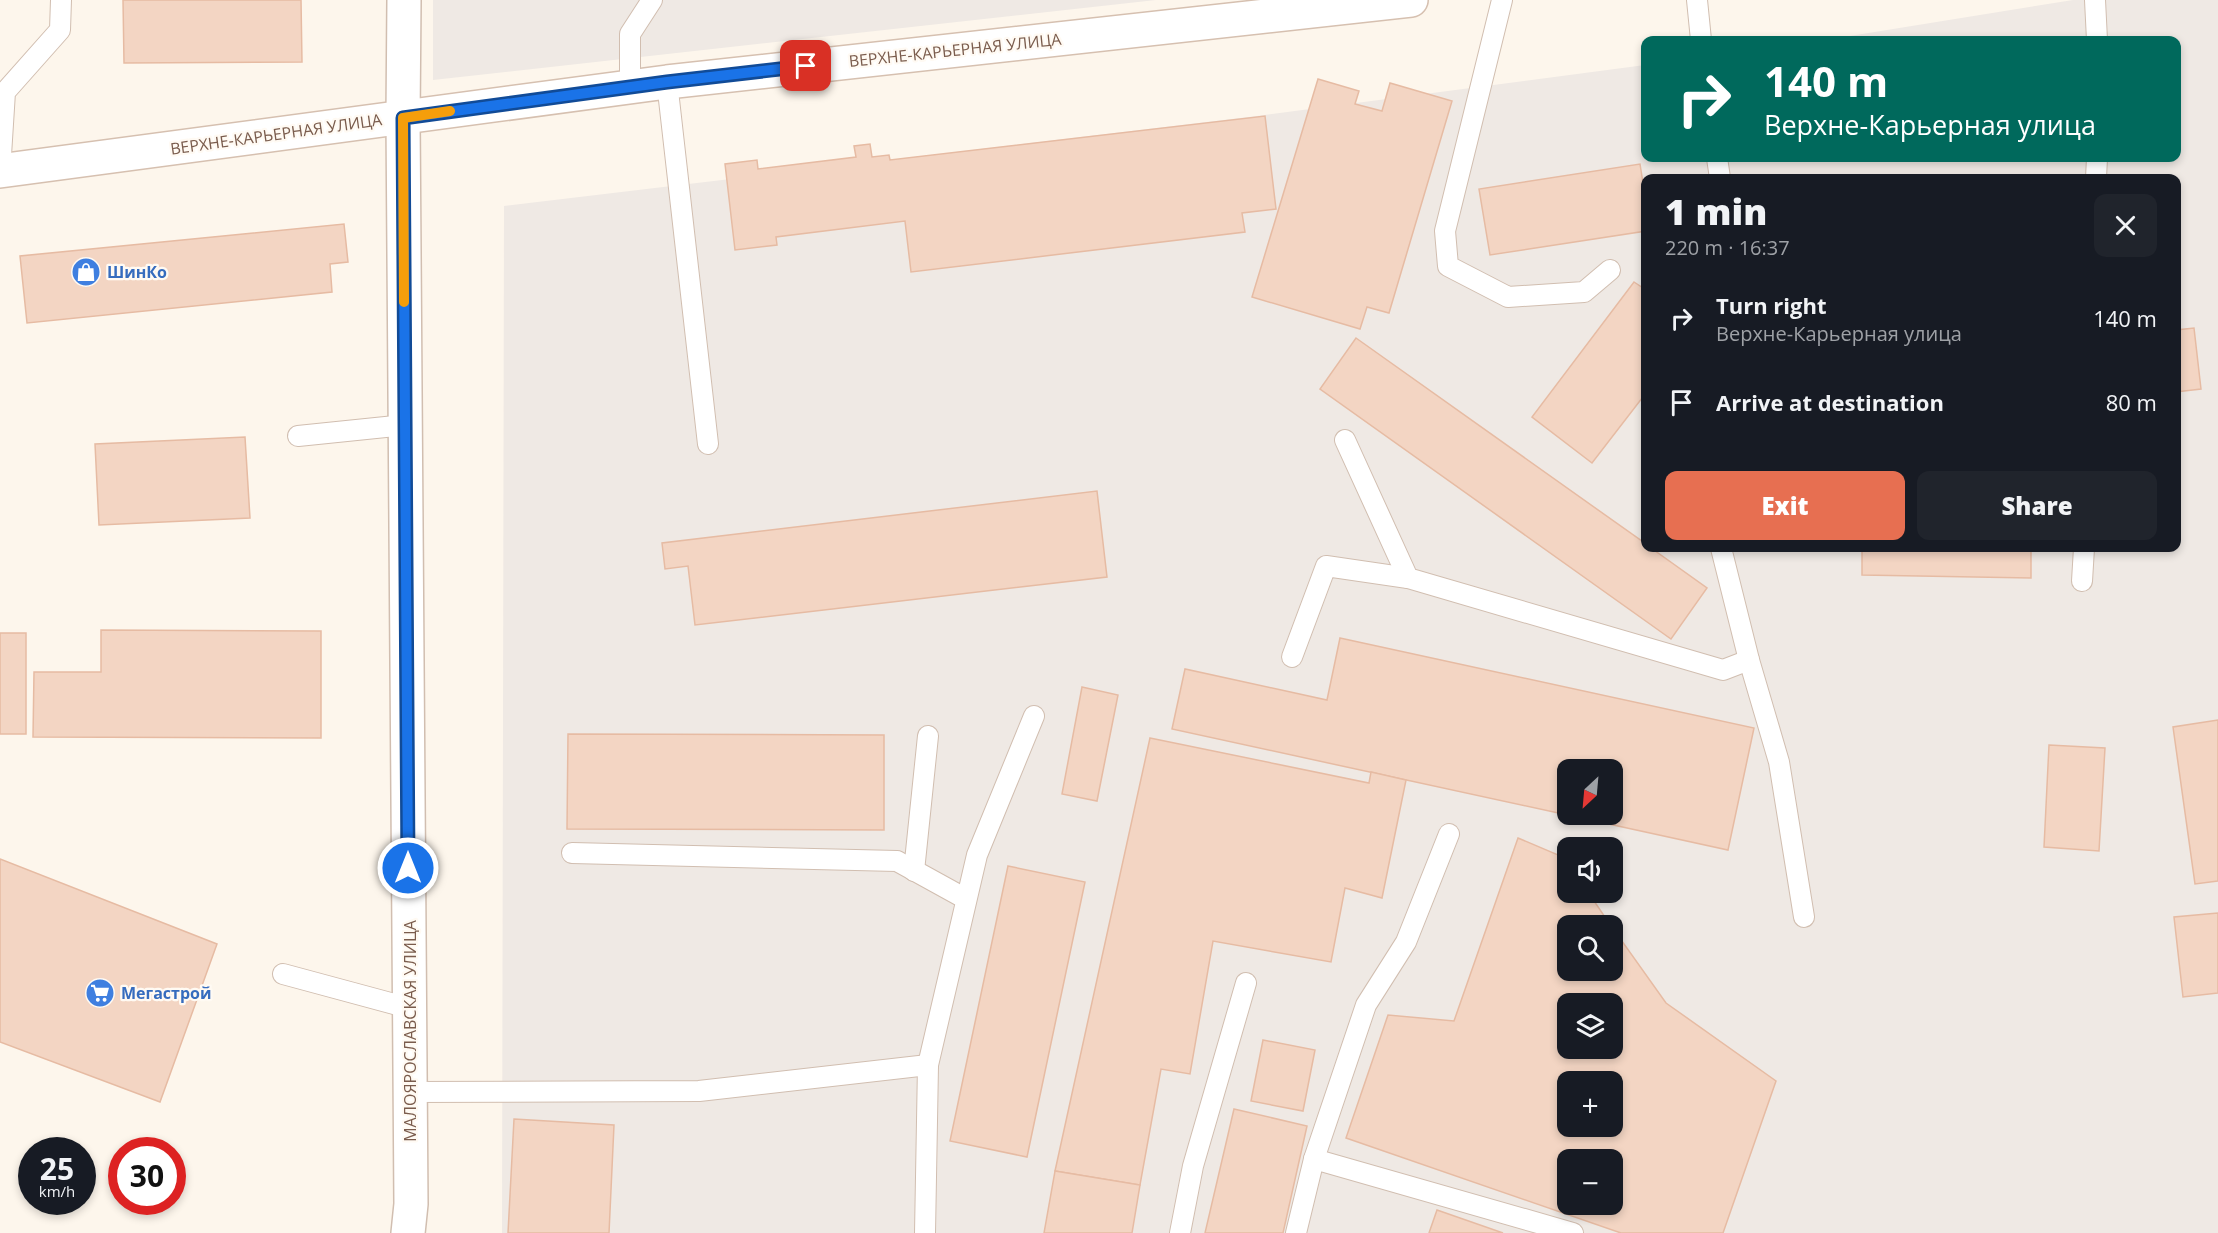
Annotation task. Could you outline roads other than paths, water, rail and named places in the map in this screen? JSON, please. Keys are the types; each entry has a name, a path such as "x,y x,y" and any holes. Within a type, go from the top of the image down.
{"street":[{"name":"МАЛОЯРОСЛАВСКАЯ УЛИЦА","path":"404,0 411,1204 408,1233"},
{"name":"ВЕРХНЕ-КАРЬЕРНАЯ УЛИЦА","path":"0,171 667,82 1411,0"}],"lane":[{"path":"0,171 4,92 60,30 61,0"},
{"path":"630,87 630,34 652,0"},
{"path":"1502,0 1445,231 1448,266 1508,297 1584,292 1610,270"},
{"path":"1697,0 1701,36"},
{"path":"2095,0 2097,36"},
{"path":"667,82 708,444"},
{"path":"298,436 405,425"},
{"path":"1345,440 1408,578"},
{"path":"1722,552 1749,660 1779,762 1804,917"},
{"path":"2082,582 2084,552"},
{"path":"1292,657 1326,566 1408,578 1723,670 1749,660"},
{"path":"925,1233 928,1065 977,855 1034,716"},
{"path":"914,871 928,736"},
{"path":"1296,1233 1314,1159 1366,1005 1406,942 1449,834"},
{"path":"572,854 897,861 966,899"},
{"path":"283,974 410,1008"},
{"path":"1180,1233 1193,1166 1246,983"},
{"path":"410,1092 699,1091 928,1065"},
{"path":"1314,1159 1573,1233"}],"place":[{"name":"ШинКо","path":"86,272"},
{"name":"Мегастрой","path":"100,993"}]}
